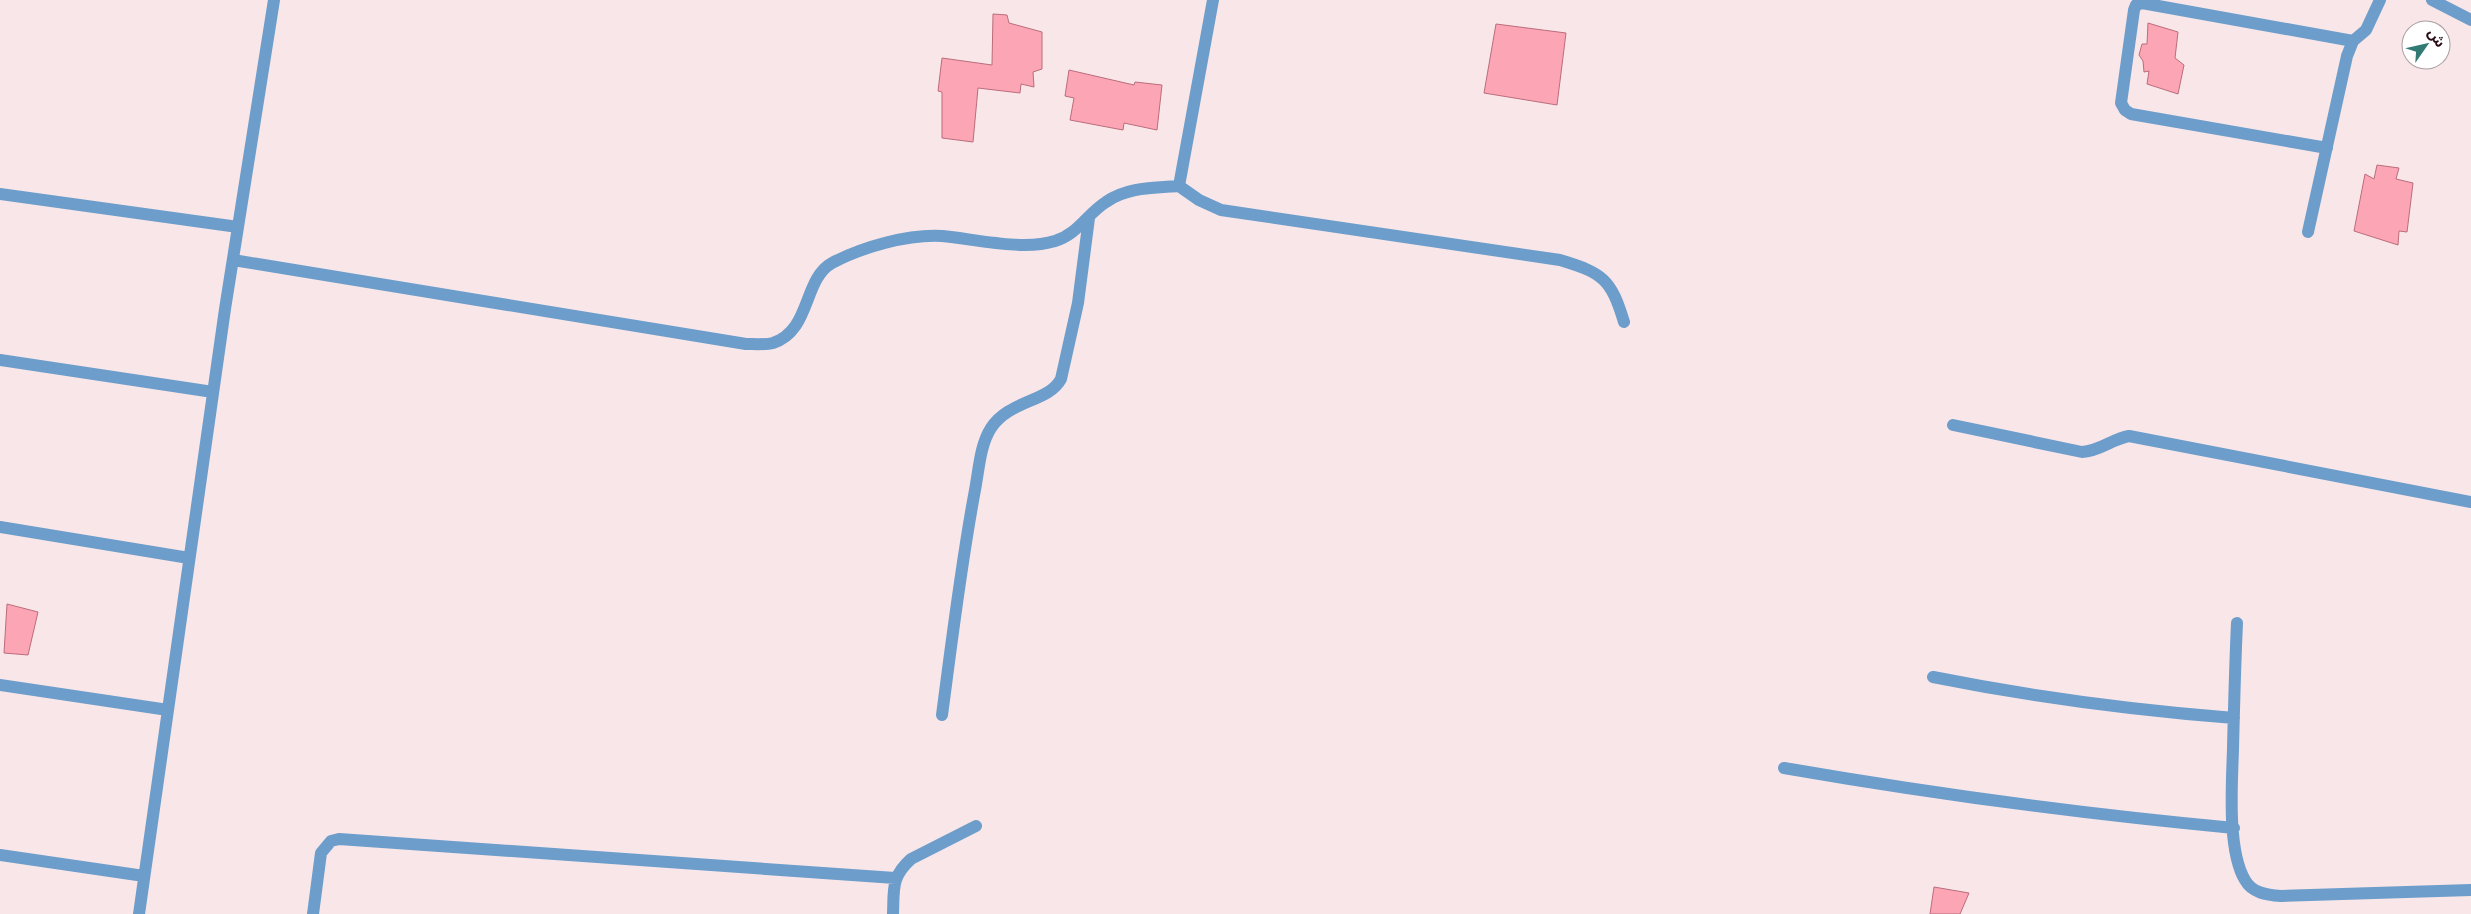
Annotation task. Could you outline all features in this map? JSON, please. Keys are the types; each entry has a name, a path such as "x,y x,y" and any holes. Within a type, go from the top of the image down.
{"street":[{"path":"139,914 213,392 274,0"},
{"path":"1179,186 1212,0"},
{"path":"2308,232 2347,56 2353,41 2366,30 2380,0"},
{"path":"2432,0 2471,20"},
{"path":"2326,148 2131,114 2125,110 2122,103 2134,10 2142,3 2353,41"},
{"path":"233,260 746,344 773,343 788,334 802,318 818,278 824,271 831,264 854,255 902,239 922,236 942,236 1027,244 1054,241 1075,232 1105,202 1125,192 1179,186 1199,200 1221,210 1560,260 1585,268 1604,278 1616,294 1624,322"},
{"path":"0,194 238,227"},
{"path":"942,715 968,528 985,440 1002,416 1014,406 1048,393 1056,388 1061,379 1078,303 1089,218"},
{"path":"0,360 213,392"},
{"path":"1953,425 2082,452 2094,451 2119,438 2129,436 2471,502"},
{"path":"0,528 189,558"},
{"path":"2237,623 2232,806 2234,841 2244,880 2252,889 2265,894 2281,896 2471,890"},
{"path":"1933,677 2006,692 2129,709 2234,718"},
{"path":"0,685 168,710"},
{"path":"1784,768 1922,792 2131,818 2234,828"},
{"path":"893,914 895,878 910,859 976,826"},
{"path":"313,914 320,853 326,845 339,839 895,878"},
{"path":"0,855 144,876"}],"building":[{"path":"993,14 1007,15 1009,23 1042,32 1042,69 1033,72 1034,87 1021,84 1020,93 978,88 973,142 942,138 942,92 938,91 942,58 992,65"},
{"path":"2148,23 2178,32 2175,58 2184,65 2178,94 2147,84 2149,71 2144,72 2143,61 2139,55 2142,44 2147,44"},
{"path":"1496,24 1566,33 1557,105 1484,93"},
{"path":"1069,70 1134,85 1135,82 1162,85 1157,130 1124,123 1123,130 1070,120 1074,98 1065,96"},
{"path":"2377,165 2399,168 2396,179 2413,183 2407,232 2399,231 2398,245 2354,231 2365,174 2374,179"},
{"path":"7,604 38,612 28,655 4,653"},
{"path":"1934,887 1969,893 1960,914 1930,914"}]}
